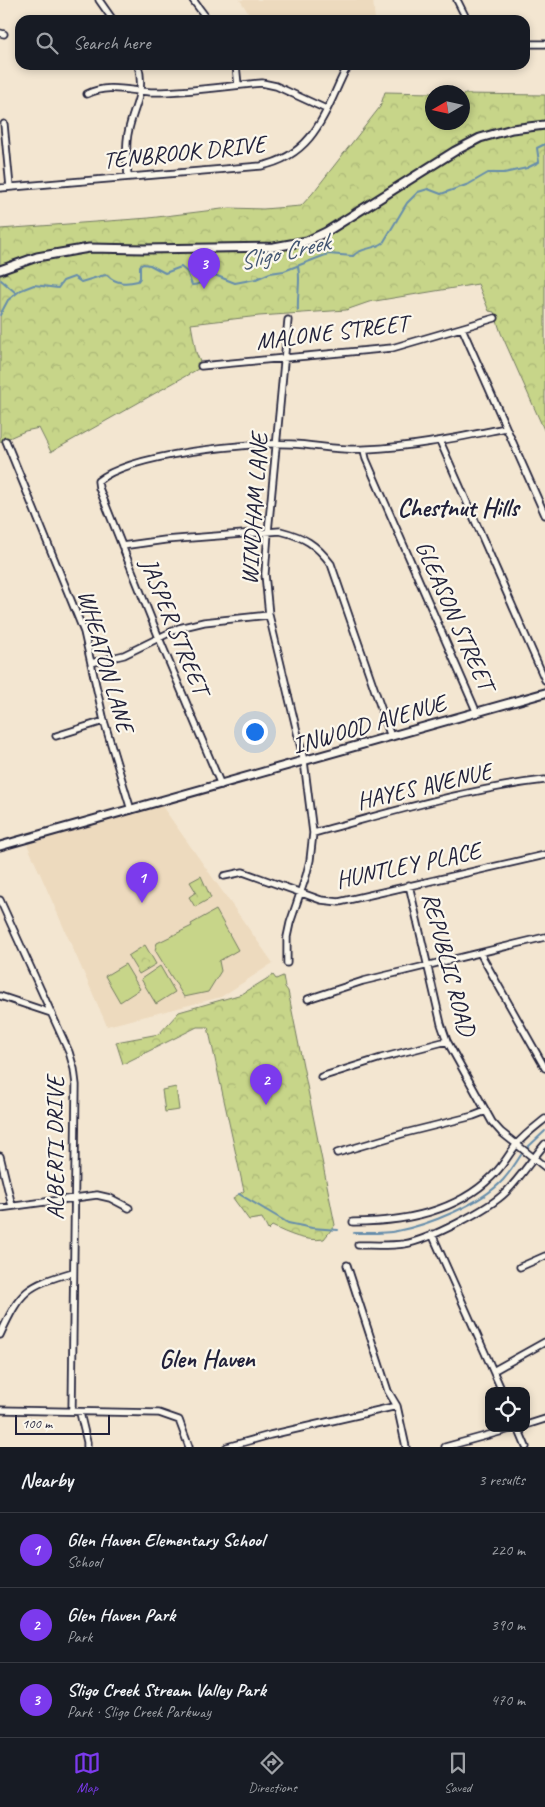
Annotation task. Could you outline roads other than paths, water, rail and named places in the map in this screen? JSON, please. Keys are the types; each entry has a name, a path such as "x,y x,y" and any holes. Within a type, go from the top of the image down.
{"street":[{"path":"99,0 110,15"},
{"path":"193,0 204,15"},
{"path":"457,0 464,15"},
{"path":"530,44 545,44"},
{"path":"128,177 127,141 140,91 139,70"},
{"path":"236,70 238,85"},
{"name":"TENBROOK DRIVE","path":"0,188 261,166 274,163 299,150 312,137 347,70"},
{"path":"87,94 98,89 155,92 262,83 276,86 326,109"},
{"path":"4,124 10,187"},
{"path":"0,270 37,257 89,248 266,248 307,241 326,232 455,151 480,138 512,129 545,125"},
{"name":"MALONE STREET","path":"201,366 392,348 495,318"},
{"name":"WINDHAM LANE","path":"287,963 287,937 310,860 313,833 304,762 269,615 265,574 288,320"},
{"path":"462,328 545,515"},
{"path":"276,445 290,444 364,450 402,447 506,428"},
{"name":"WHEATON LANE","path":"6,441 84,632 104,721 131,810"},
{"path":"440,441 545,680"},
{"name":"JASPER STREET","path":"220,785 122,546 98,481 104,476 128,466 187,452 232,446 276,445"},
{"name":"GLEASON STREET","path":"364,450 366,459 477,713"},
{"path":"122,546 166,540 280,531 299,536 312,543 331,564 391,737"},
{"path":"91,663 124,655 179,628 204,622 269,615"},
{"name":"INWOOD AVENUE","path":"0,846 545,693"},
{"path":"56,736 104,721"},
{"name":"HAYES AVENUE","path":"313,833 444,798 480,790 545,780"},
{"name":"HUNTLEY PLACE","path":"224,876 243,872 321,900 339,902 545,854"},
{"name":"REPUBLIC ROAD","path":"409,886 441,1024 447,1041 486,1111 501,1132 545,1167"},
{"name":"ALBERTI DRIVE","path":"0,900 69,1052 74,1068 76,1085 72,1411"},
{"path":"308,999 363,981 545,937"},
{"path":"480,953 545,1068"},
{"path":"0,996 51,1013"},
{"path":"321,1077 381,1058 447,1041"},
{"path":"337,1153 405,1132 473,1116 486,1111"},
{"path":"353,1222 380,1222 412,1217 433,1211 472,1193 499,1169 516,1144 545,1119"},
{"path":"358,1245 404,1244 463,1220 506,1192 545,1144"},
{"path":"0,1156 12,1206"},
{"path":"0,1208 97,1195 110,1198 130,1208"},
{"path":"432,1234 500,1387"},
{"path":"520,1267 545,1256"},
{"path":"347,1265 388,1391 397,1406 406,1447"},
{"path":"0,1335 12,1309 32,1286 73,1272"},
{"path":"493,1371 545,1342"},
{"path":"227,1447 270,1435 397,1406"},
{"path":"0,1410 159,1413 179,1420 189,1447"},
{"path":"80,1413 87,1447"},
{"path":"530,1424 545,1419"},
{"path":"445,1447 499,1432"},
{"path":"520,1432 526,1447"}],"waterway":[{"name":"Sligo Creek","path":"0,315 8,300 21,290 34,285 58,288 63,281 74,277 81,282 107,275 118,282 134,282 140,278 140,266 143,264 150,265 165,273 181,267 187,272 192,285 195,285 212,274 235,283 284,271 328,254 353,256 360,251 383,243 407,203 418,192 428,189 441,194 469,184 488,173 504,173 527,168 539,162 537,148 545,144"},
{"path":"298,266 298,310"},
{"path":"1,280 16,293"},
{"path":"528,1147 545,1131"},
{"path":"354,1233 381,1233 410,1228 438,1219 468,1205 482,1197 503,1180 521,1155"},
{"path":"239,1194 288,1223 312,1228 338,1230"}],"place":[{"name":"Sligo Creek Stream Valley Park","path":"204,289"},
{"name":"Glen Haven Elementary School","path":"142,903"},
{"name":"Glen Haven Park","path":"266,1105"}],"district":[{"name":"Chestnut Hills","path":"458,507"},
{"name":"Glen Haven","path":"207,1358"}]}
